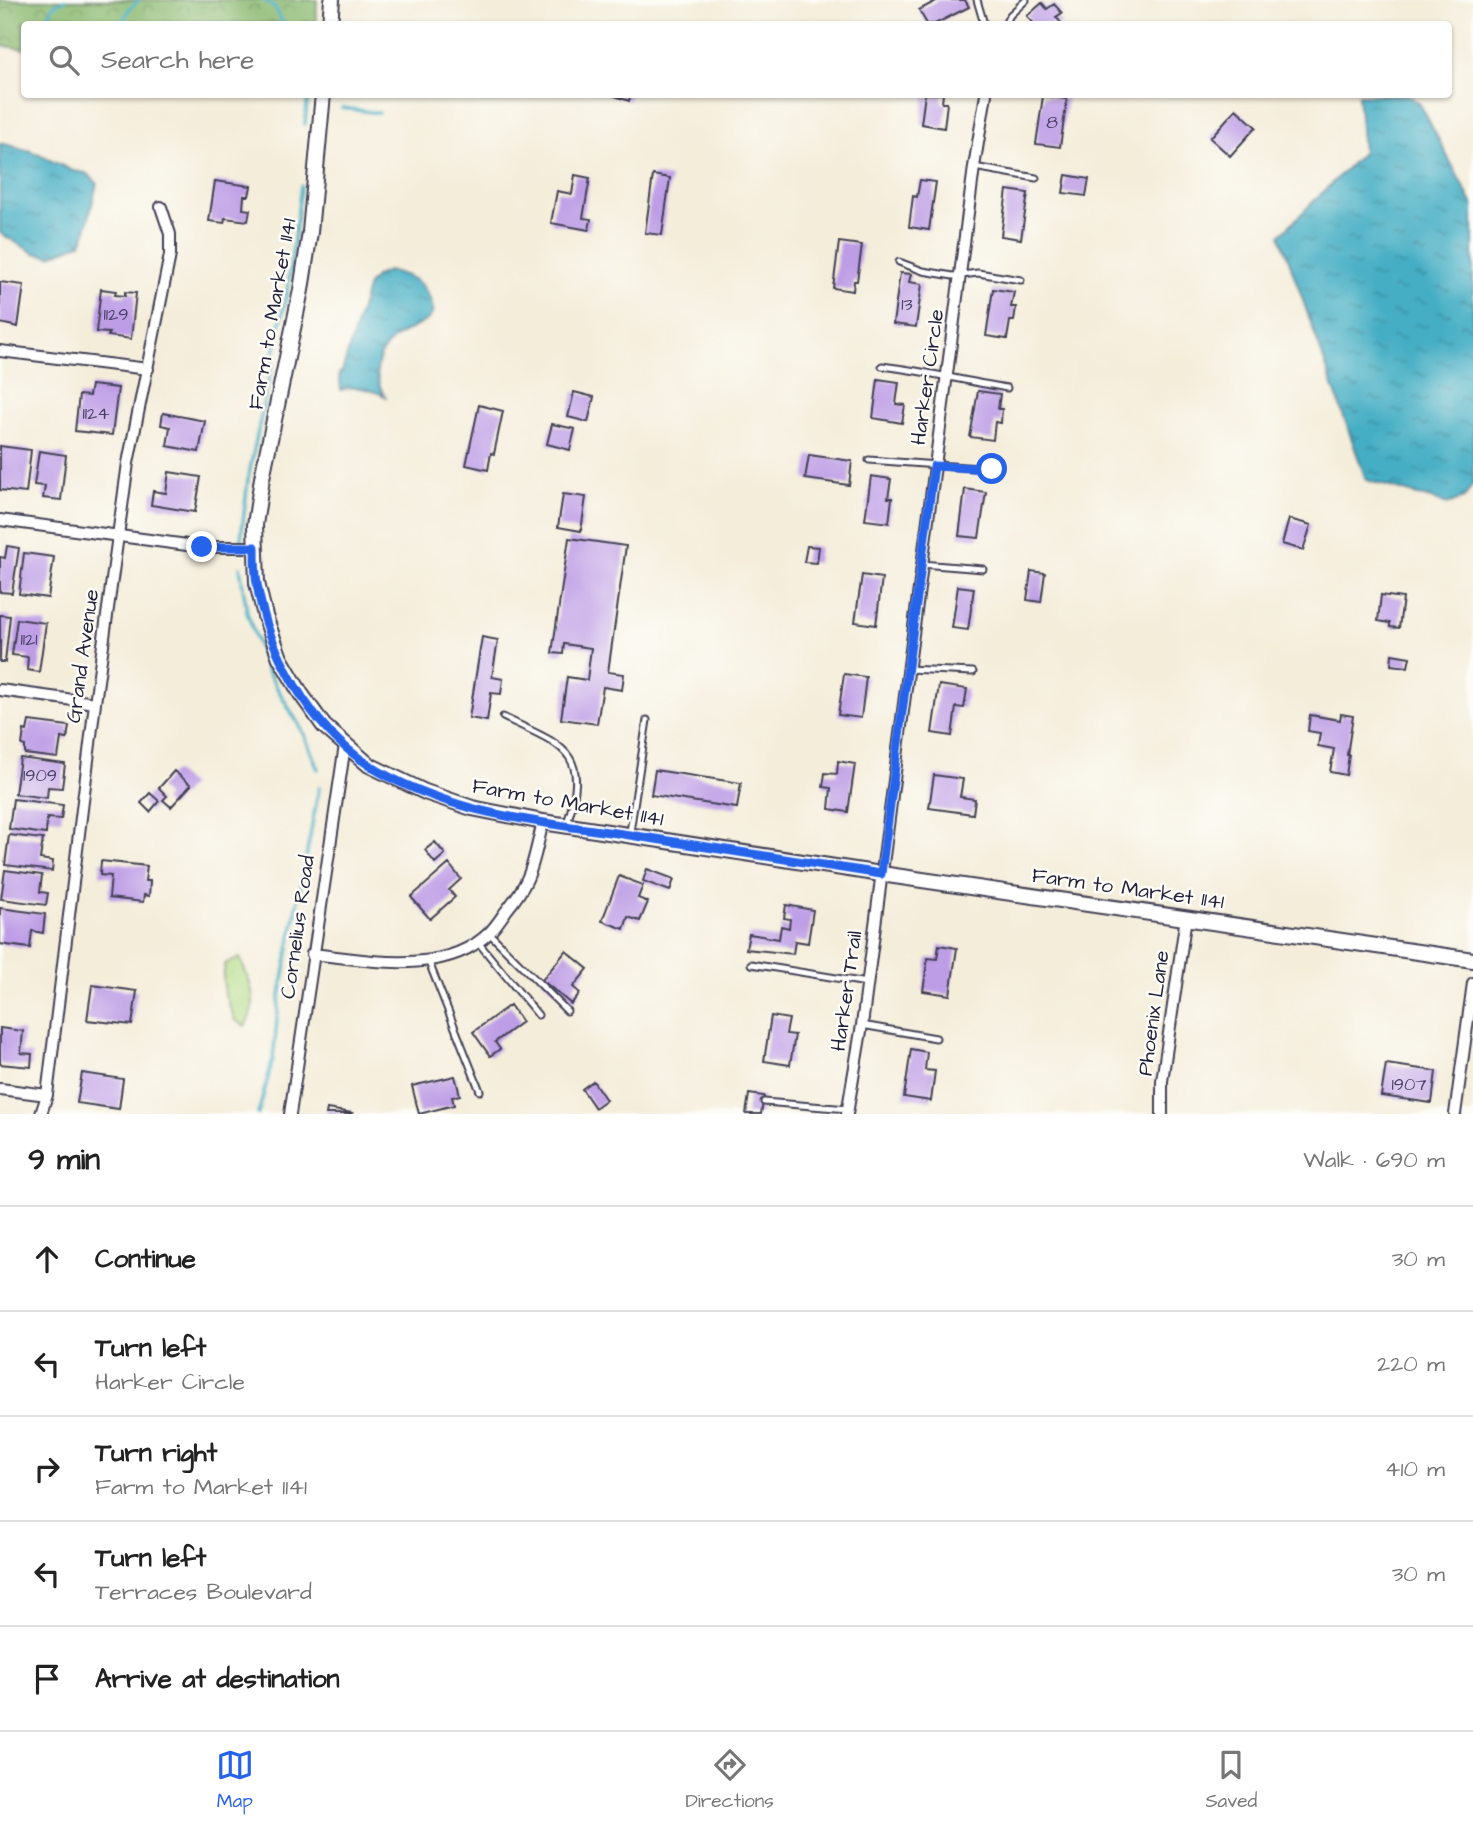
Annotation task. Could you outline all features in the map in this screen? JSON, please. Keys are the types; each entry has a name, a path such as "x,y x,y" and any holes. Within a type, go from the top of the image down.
{"street":[{"path":"330,21 332,0"},
{"name":"Farm to Market 1141","path":"323,98 310,232 301,290 262,478 255,547 257,583 280,658 301,694 324,726 369,765 425,792 472,808 543,822 1473,960"},
{"name":"Harker Circle","path":"881,874 985,98"},
{"name":"Grand Avenue","path":"41,1114 47,1095 95,703 128,463 170,256 170,233 161,207"},
{"path":"0,351 148,369"},
{"path":"0,520 202,547 255,547"},
{"path":"0,690 95,703"},
{"name":"Cornelius Road","path":"290,1114 345,746"},
{"path":"312,954 375,961 428,960 460,951 489,933 519,894 528,878 543,822"},
{"name":"Harker Trail","path":"848,1112 881,874"},
{"name":"Phoenix Lane","path":"1162,1114 1162,1081 1186,918"},
{"path":"1455,1114 1473,983"},
{"path":"0,1089 47,1095"}],"lane":[{"path":"978,0 983,21"},
{"path":"1007,21 1026,0"},
{"path":"974,167 1036,178"},
{"path":"899,262 923,271 960,275 978,273 1021,280"},
{"path":"882,366 923,371 946,379 1007,388"},
{"path":"869,460 992,469"},
{"path":"921,564 983,569"},
{"path":"907,669 973,672"},
{"path":"503,717 562,747 573,763 576,780 573,804 566,825"},
{"path":"629,835 647,720"},
{"path":"489,933 567,1011"},
{"path":"478,940 538,1015"},
{"path":"428,960 480,1091"},
{"path":"751,964 867,983"},
{"path":"862,1025 936,1038"},
{"path":"764,1102 848,1112"}],"green space":[{"path":"0,0 317,0 316,21 21,21 21,48 0,45"},
{"path":"240,958 253,1000 250,1017 245,1026 235,1020 225,995 223,980 225,964"}],"water":[{"path":"1358,98 1412,98 1420,104 1473,205 1473,484 1464,498 1448,504 1366,480 1280,235 1363,152"},
{"path":"0,143 31,151 73,171 86,173 97,183 81,243 51,256 34,253 0,233"},
{"path":"388,271 408,276 418,282 427,292 432,314 424,322 395,338 383,351 377,373 385,396 363,388 341,390 339,373 342,372 368,285 376,276"}],"building":[{"path":"938,0 965,0 969,7 941,21 925,21 919,10"},
{"path":"1042,3 1047,9 1054,4 1062,13 1056,17 1059,21 1031,21 1027,16"},
{"path":"924,98 943,98 942,103 947,103 944,128 921,124"},
{"path":"1043,98 1067,99 1060,147 1036,144"},
{"path":"1236,109 1256,127 1230,156 1210,138"},
{"path":"575,175 590,178 583,218 591,219 589,230 551,223 557,191 572,194"},
{"path":"653,175 670,178 662,235 645,233"},
{"path":"1066,175 1089,179 1086,196 1063,193"},
{"path":"920,180 936,182 929,230 909,227 913,196 917,197"},
{"path":"215,181 251,186 249,196 244,196 243,209 250,210 248,221 225,218 224,223 209,221"},
{"path":"1007,190 1028,193 1021,239 1001,236"},
{"path":"839,242 862,245 853,291 833,288"},
{"path":"900,273 911,274 909,282 922,284 916,327 893,324"},
{"path":"0,282 24,285 18,327 0,323"},
{"path":"101,289 116,291 115,295 136,293 131,339 96,332"},
{"path":"993,289 1014,292 1011,307 1016,307 1014,321 1010,321 1007,339 986,336"},
{"path":"878,379 899,382 896,404 905,405 902,423 873,418"},
{"path":"91,385 118,388 112,435 75,431 79,395 89,396"},
{"path":"978,391 1000,394 998,409 1002,409 1001,423 995,422 993,440 970,437"},
{"path":"574,392 594,397 588,422 568,417"},
{"path":"479,405 503,411 488,470 466,465"},
{"path":"163,413 205,421 199,452 167,446 170,427 161,425"},
{"path":"552,424 575,429 570,450 547,444"},
{"path":"0,446 31,450 26,493 0,490"},
{"path":"39,451 66,455 61,500 43,498 45,486 34,485"},
{"path":"809,455 852,461 849,485 805,479"},
{"path":"169,472 201,477 195,512 151,505 153,491 166,493"},
{"path":"871,476 891,479 888,498 892,498 889,523 865,520"},
{"path":"965,489 986,492 979,538 959,536"},
{"path":"563,494 586,497 581,531 558,527"},
{"path":"1289,519 1311,525 1303,550 1282,544"},
{"path":"569,538 626,546 608,672 624,674 622,690 603,687 597,724 561,719 567,677 587,680 591,648 564,644 563,654 552,653"},
{"path":"7,546 19,548 12,593 0,592 0,557 5,558"},
{"path":"807,546 819,547 817,563 804,562"},
{"path":"24,553 54,557 48,598 19,594"},
{"path":"1031,571 1045,573 1041,602 1027,600"},
{"path":"862,575 882,578 876,625 855,622"},
{"path":"958,586 974,588 968,630 952,628"},
{"path":"1381,595 1403,598 1399,628 1378,621"},
{"path":"0,615 10,616 5,662 0,662"},
{"path":"17,619 46,623 39,672 27,670 28,657 12,655"},
{"path":"482,637 498,640 492,677 503,679 501,694 491,693 487,721 469,718"},
{"path":"1392,654 1410,657 1408,667 1391,665"},
{"path":"844,674 866,677 861,718 838,715"},
{"path":"939,685 967,689 964,708 956,707 952,736 932,733"},
{"path":"1341,714 1353,716 1346,775 1330,772 1334,749 1318,746 1320,733 1308,731 1310,715 1340,720"},
{"path":"29,721 69,726 67,739 61,738 58,758 25,754 25,746 22,745 24,730 27,731"},
{"path":"20,758 65,764 62,788 48,787 47,798 15,794"},
{"path":"838,761 855,764 848,812 829,809 831,788 823,787 825,773 837,774"},
{"path":"655,770 741,783 737,808 651,795"},
{"path":"174,771 191,785 171,807 163,800 167,796 159,788"},
{"path":"934,775 963,779 960,797 975,799 973,814 929,808"},
{"path":"150,793 159,801 150,812 141,803"},
{"path":"13,799 63,805 61,819 47,818 46,834 9,829"},
{"path":"9,835 43,839 40,859 53,861 52,871 5,865"},
{"path":"435,842 445,854 435,863 425,850"},
{"path":"101,861 147,866 145,881 150,881 149,896 144,895 143,902 109,898 111,876 100,875"},
{"path":"449,864 461,879 449,890 455,897 430,919 411,897"},
{"path":"647,869 674,879 670,891 643,881"},
{"path":"5,870 42,875 40,892 48,893 46,905 1,899"},
{"path":"619,876 643,885 638,898 648,902 640,921 628,917 624,929 602,921"},
{"path":"786,905 813,910 808,943 795,941 793,954 746,949 749,934 779,939 781,926 789,928 790,919 784,918"},
{"path":"0,908 45,914 43,933 32,931 30,948 0,944"},
{"path":"939,945 957,948 950,995 923,991 928,958 937,959"},
{"path":"566,951 588,969 573,987 580,993 571,1004 542,980"},
{"path":"92,985 137,991 132,1025 87,1020"},
{"path":"510,1005 522,1022 495,1042 500,1049 490,1056 473,1032"},
{"path":"771,1016 789,1019 786,1034 795,1035 790,1065 764,1061"},
{"path":"0,1028 23,1031 21,1053 32,1054 31,1067 0,1064"},
{"path":"911,1049 927,1052 925,1070 935,1071 931,1101 904,1097"},
{"path":"1386,1064 1436,1071 1432,1103 1381,1096"},
{"path":"82,1073 123,1079 119,1109 77,1103"},
{"path":"455,1076 460,1095 452,1097 454,1105 419,1114 412,1086"},
{"path":"593,1081 606,1100 595,1108 582,1089"},
{"path":"749,1094 764,1096 761,1114 746,1114"},
{"path":"327,1109 352,1113 326,1114"}],"waterway":[{"path":"54,21 50,14 53,6 65,0"},
{"path":"123,21 129,9 139,0"},
{"path":"263,0 273,7 282,21"},
{"path":"305,124 308,98"},
{"path":"342,108 379,113"},
{"path":"241,539 248,479 288,286 301,186"},
{"path":"240,567 247,612 267,671 303,732 318,769"},
{"path":"258,1114 273,1059 279,1001 319,788"}],"route":[{"path":"202,547 255,547 257,583 265,615 280,658 301,694 324,726 369,765 425,792 472,808 566,825 881,874 934,466 992,469"}]}
